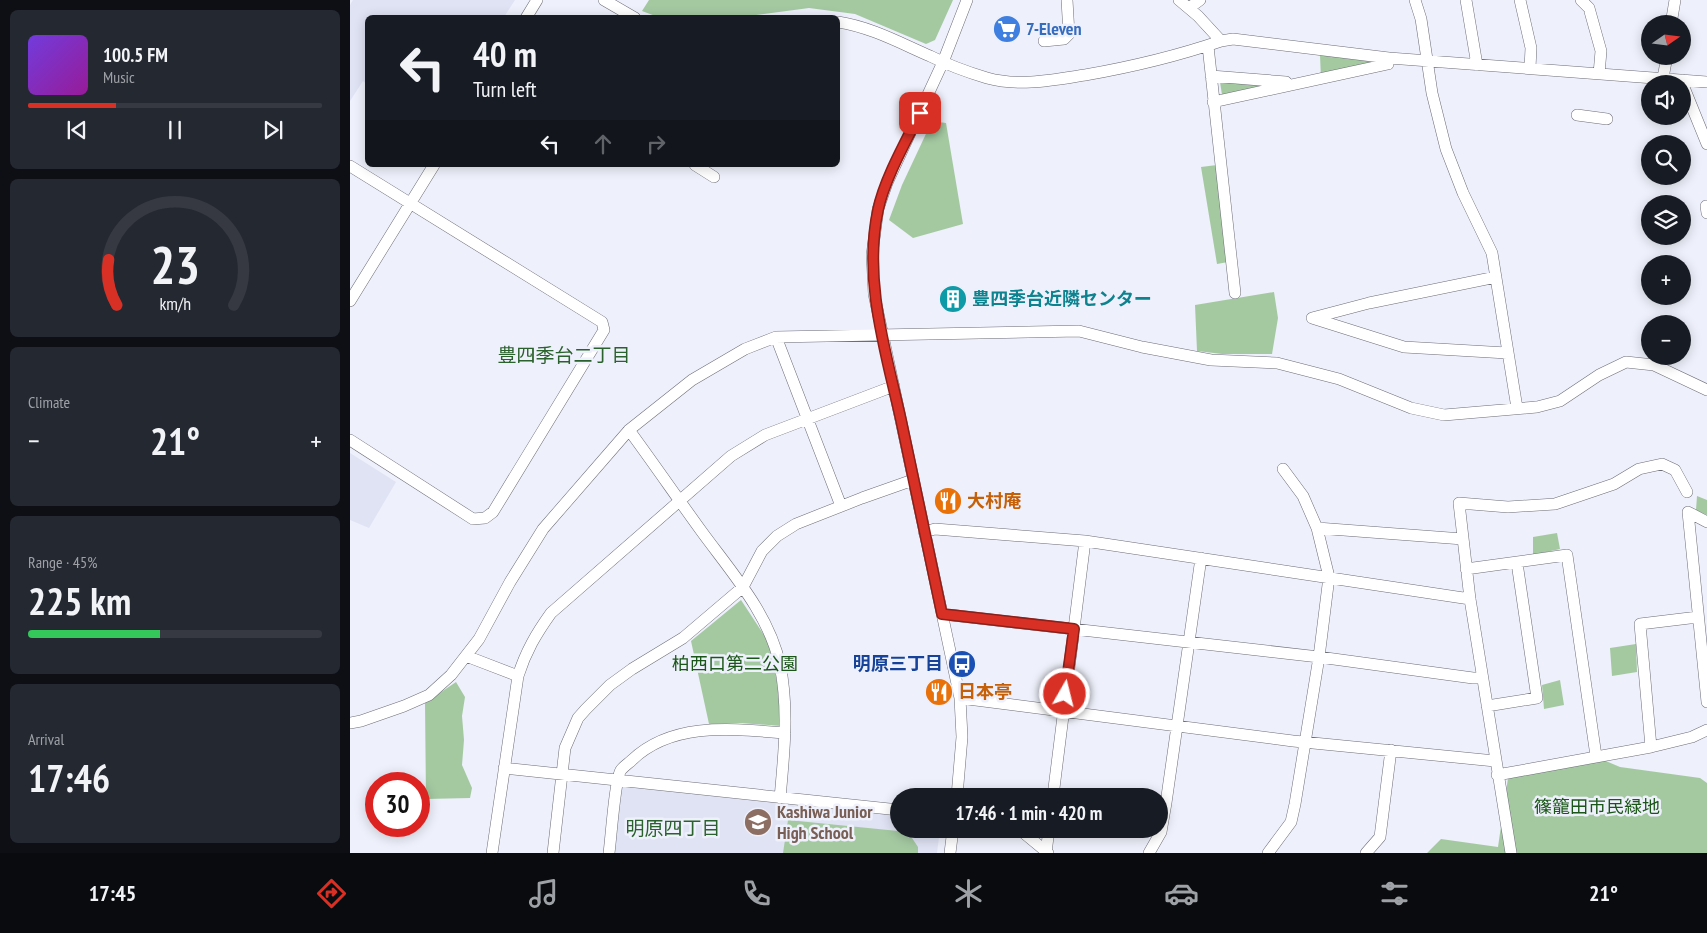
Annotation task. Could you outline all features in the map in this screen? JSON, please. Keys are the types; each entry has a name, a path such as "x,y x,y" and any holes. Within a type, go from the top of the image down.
{"street":[{"path":"528,15 537,0"},
{"path":"604,0 630,15"},
{"path":"958,788 962,737 960,698 872,276 874,234 878,209 887,183 943,62 967,0"},
{"path":"1044,41 1064,40 1069,34 1067,0"},
{"path":"1179,0 1190,8 1221,41"},
{"path":"1190,8 1200,0"},
{"path":"1415,0 1421,19 1432,93 1446,149 1463,193 1492,253 1517,408"},
{"path":"1466,0 1477,65"},
{"path":"1520,0 1531,48 1530,68"},
{"path":"1581,0 1589,8 1601,51 1599,74"},
{"path":"1673,15 1675,0"},
{"path":"840,22 869,29 943,62 990,78 1018,82 1043,82 1130,67 1233,39 1389,58 1641,77"},
{"path":"1208,46 1235,293"},
{"path":"1213,102 1388,64 1389,58"},
{"path":"1211,76 1300,83"},
{"path":"1691,81 1707,82"},
{"path":"1691,105 1707,144"},
{"path":"1578,115 1607,119"},
{"path":"350,166 602,322 604,330 492,512 484,518 473,520 350,440"},
{"path":"350,300 433,167"},
{"path":"1496,277 1369,303 1312,318 1404,347 1507,353"},
{"path":"350,723 404,706 429,694 451,675 489,622 510,582 543,529 630,430 692,380 745,349 776,337 1079,331 1211,360 1277,363 1339,379 1411,408 1444,414 1537,407 1560,401 1599,375 1626,362 1654,365 1707,390"},
{"path":"776,337 841,506"},
{"path":"492,853 518,676 534,636 551,614 731,456 765,435 894,386"},
{"path":"630,430 743,587 766,624 773,641 784,686 786,733 780,798"},
{"path":"1511,853 1470,599 1459,503 1508,507 1556,504 1614,484 1639,469 1662,464 1675,470 1687,492"},
{"path":"1268,853 1291,822 1296,804 1319,657 1329,576 1317,528 1303,496 1283,469"},
{"path":"553,853 565,748 578,718 586,709 610,685 632,669 683,638 743,587 762,551 777,536 796,524 914,480"},
{"path":"1707,522 1688,512 1707,702"},
{"path":"1317,528 1462,539"},
{"path":"924,532 936,529 1085,541 1329,576 1470,599"},
{"path":"1054,788 1085,541"},
{"path":"1466,569 1567,555 1596,756"},
{"path":"1150,853 1160,832 1166,803 1201,558"},
{"path":"1487,706 1537,698 1517,563"},
{"path":"942,614 1319,657 1473,678 1482,677"},
{"path":"1651,747 1640,624 1698,618"},
{"path":"466,656 518,676"},
{"path":"960,698 1305,742 1495,761"},
{"path":"609,853 620,770 640,752 663,740 704,730 786,733"},
{"path":"1497,775 1651,747 1692,737 1707,730"},
{"path":"1366,853 1380,837 1392,750"},
{"path":"504,768 890,809"},
{"path":"950,853 952,838"},
{"path":"1030,838 1047,853"},
{"path":"1047,853 1048,838"}],"shaded area":[{"path":"353,0 515,0 505,15 365,15 365,82 363,81 350,101 350,5"},
{"path":"350,453 396,482 369,528 350,520"},
{"name":"Kashiwa Junior High School","path":"625,785 890,815 890,838 939,838 937,853 613,853 620,789"}],"green space":[{"path":"649,0 953,0 935,40 926,44 855,14 809,8 756,15 653,15 642,11"},
{"path":"1320,55 1377,61 1321,79"},
{"path":"1220,82 1271,85 1222,95"},
{"path":"932,121 946,123 963,224 913,238 889,220 902,185"},
{"path":"1217,165 1228,262 1217,264 1201,167"},
{"path":"1274,292 1278,318 1272,354 1222,354 1197,351 1195,305"},
{"path":"1697,496 1707,500 1707,515 1696,510"},
{"path":"1557,533 1560,549 1533,555 1533,537"},
{"name":"柏西口第二公園","path":"741,600 768,641 778,686 781,726 740,723 709,724 691,641"},
{"path":"1636,644 1637,672 1612,676 1610,648"},
{"path":"1560,680 1564,705 1544,709 1542,685"},
{"path":"456,682 465,697 462,716 464,740 462,765 472,788 470,798 430,799 430,772 426,772 425,703"},
{"name":"篠籠田市民緑地","path":"1601,759 1620,767 1700,778 1707,783 1707,853 1427,853 1441,839 1498,847 1508,778"},
{"path":"788,820 890,830 890,838 912,838 918,847 918,853 783,853"}],"place":[{"name":"7-Eleven","path":"1007,29"},
{"name":"豊四季台近隣センター","path":"953,299"},
{"name":"大村庵","path":"948,501"},
{"name":"明原三丁目","path":"962,664"},
{"name":"日本亭","path":"939,692"},
{"name":"Kashiwa Junior High School","path":"758,822"}],"district":[{"name":"豊四季台二丁目","path":"564,355"},
{"name":"明原四丁目","path":"673,828"}],"route":[{"path":"920,113 887,183 878,209 872,254 872,276 874,294 942,614 1074,629 1065,694"}]}
